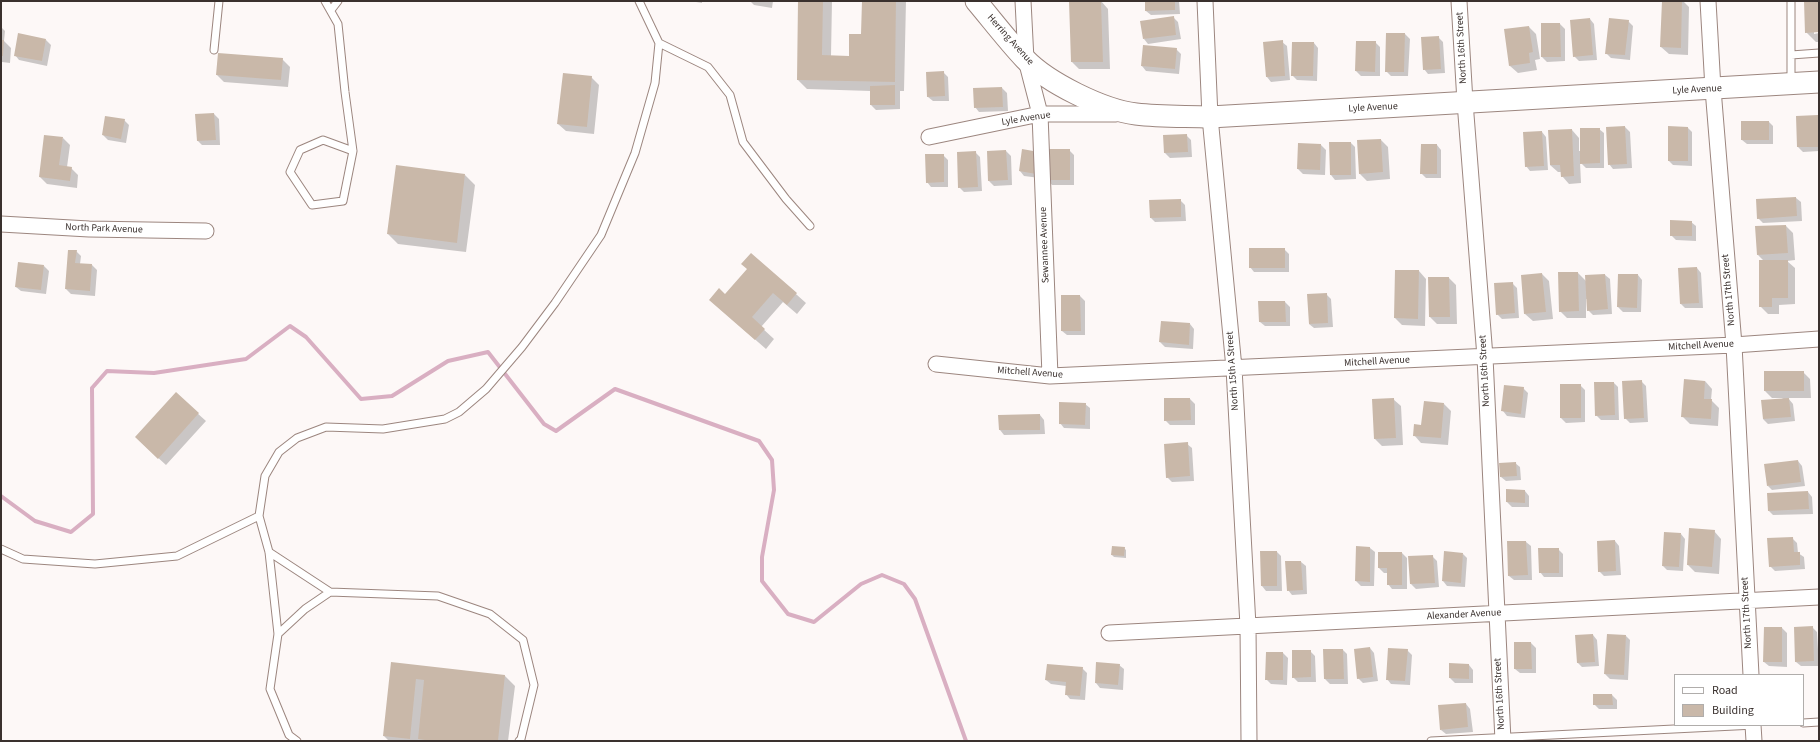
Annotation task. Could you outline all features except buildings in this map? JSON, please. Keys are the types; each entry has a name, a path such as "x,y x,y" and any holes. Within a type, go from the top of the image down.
{"main road":[{"name":"Herring Avenue","path":"976,1 1026,60 1049,79 1096,103 1135,114"},
{"name":"Lyle Avenue","path":"1135,114 1210,117 1819,82"}],"street":[{"name":"Sewannee Avenue","path":"1023,1 1026,60 1040,114 1050,376"},
{"name":"North 15th A Street","path":"1205,1 1210,117 1234,368 1248,626 1248,741"},
{"name":"North 16th Street","path":"1459,1 1465,102 1485,357 1502,739"},
{"name":"North 17th Street","path":"1708,1 1713,89 1734,345 1751,674"},
{"name":"Lyle Avenue","path":"929,137 1040,114 1135,114"},
{"name":"North Park Avenue","path":"1,224 89,230 206,231"},
{"name":"Mitchell Avenue","path":"936,364 1050,376 1734,345 1819,338"},
{"name":"Alexander Avenue","path":"1109,633 1747,602 1819,597"},
{"path":"1754,726 1754,741"}],"lane":[{"path":"214,50 219,1"},
{"path":"326,1 338,24 344,92 353,151 343,201 312,205 290,172 300,150 323,140 353,151"},
{"path":"331,10 338,1"},
{"path":"297,741 289,735 270,689 278,634 269,552 259,516 265,476 279,452 297,438 326,428 383,429 444,419 458,412 486,388 522,347 555,303 601,235 635,153 655,83 659,43 638,1"},
{"path":"1791,1 1791,84"},
{"path":"659,43 708,67 730,95 743,142 786,199 810,226"},
{"path":"1791,55 1819,53"},
{"path":"1,549 23,558 95,564 177,556 259,516"},
{"path":"269,552 330,592 438,596 490,614 523,640 534,685 519,741"},
{"path":"278,634 305,609 330,592"},
{"path":"1804,723 1819,722"},
{"path":"1431,741 1502,739 1736,726"}],"waterway":[{"path":"1,496 35,521 71,532 93,514 92,388 107,371 154,373 246,359 290,326 306,337 361,399 392,396 448,361 488,352 544,424 556,431 615,389 759,441 772,460 774,490 762,557 762,581 788,614 814,622 861,584 882,575 904,584 915,599 966,741"}]}
